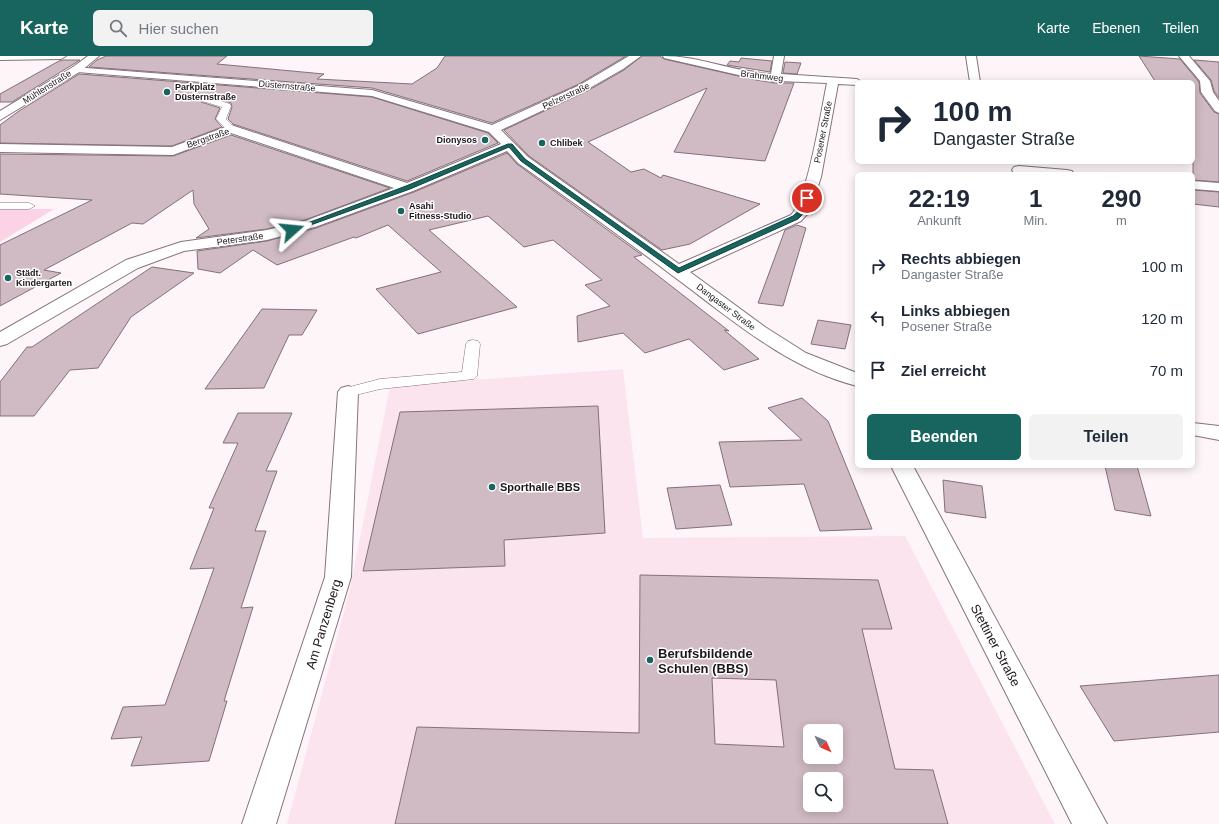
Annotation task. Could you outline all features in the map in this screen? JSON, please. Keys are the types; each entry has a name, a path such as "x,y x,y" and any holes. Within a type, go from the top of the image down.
{"street":[{"path":"0,57 61,56"},
{"name":"Mühlenstraße","path":"0,116 77,69 94,56"},
{"name":"Pelzerstraße","path":"493,129 601,79 636,56"},
{"name":"Brahmweg","path":"668,56 738,73 775,78 855,82"},
{"path":"775,78 779,56"},
{"path":"971,56 975,80"},
{"path":"1184,56 1205,80 1207,92 1219,109"},
{"name":"Düsternstraße","path":"77,69 372,93 493,129"},
{"name":"Posener Straße","path":"678,271 796,218 803,211 814,177 833,82"},
{"path":"1195,91 1207,92"},
{"name":"Bergstraße","path":"0,148 173,151 232,129 408,188"},
{"name":"Dangaster Straße","path":"493,129 523,160 678,271 758,331 799,357 855,380"},
{"name":"Peterstraße","path":"0,340 132,264 180,247 292,230 408,188 510,145"},
{"path":"1019,169 1048,172"},
{"path":"1195,184 1219,187"},
{"name":"Am Panzenberg","path":"259,824 338,576 348,392"},
{"path":"1195,429 1219,433"},
{"name":"Stettiner Straße","path":"903,468 1090,824"}],"lane":[{"path":"205,99 227,106 221,119 232,129"},
{"path":"0,206 29,206"},
{"path":"348,392 380,384 469,376 473,344"}],"shaded area":[{"path":"0,209 54,209 0,242"},
{"name":"Berufsbildende Schulen (BBS)","path":"623,369 643,538 905,536 1055,824 287,824 350,589 390,386"}],"building":[{"path":"106,56 227,56 217,64 324,74 317,79 412,84 437,68 445,56 626,56 579,84 492,123 372,88 89,67 97,60"},
{"path":"642,56 660,56 664,59 756,80 775,83 794,83 765,161 674,152 707,88 588,142 631,172 644,169 661,178 663,175 760,204 690,244 662,250 529,156 504,130 589,90 624,70"},
{"path":"1139,56 1180,59 1199,82 1200,93 1214,112 1219,114 1219,182 1195,180 1195,172 1193,172 1193,164 1195,164 1195,80 1154,80"},
{"path":"741,58 772,61 770,72 727,65 730,61 739,62"},
{"path":"63,60 80,60 12,102 0,102 0,94"},
{"path":"1194,60 1219,62 1219,98 1214,91 1211,80"},
{"path":"785,62 801,63 797,74 783,73"},
{"path":"79,74 372,97 488,133 498,143 407,181 233,124 228,119 232,107 231,103 205,95 200,98 201,102 220,108 215,119 222,127 172,146 0,143 0,125 19,111"},
{"path":"231,135 390,188 305,220 267,229 196,238 209,229 194,204 193,190 143,224 132,223 44,270 61,273 0,306 0,245 92,200 0,194 0,154 173,156"},
{"path":"507,153 517,164 642,255 634,257 729,331 724,330 759,359 724,370 689,339 645,353 623,333 578,342 577,316 610,306 585,285 602,280 553,240 524,247 488,216 429,230 517,307 418,334 376,289 441,272 388,225 356,238 354,237 277,265 253,250 220,273 198,269 197,251 267,241 316,228 414,192"},
{"path":"1195,190 1219,192 1219,207 1195,204"},
{"path":"797,225 806,228 783,306 758,303 785,230"},
{"path":"152,267 194,273 131,317 98,368 70,370 34,416 0,416 0,382 27,347 32,347"},
{"path":"262,309 317,310 302,335 289,335 264,388 205,389"},
{"path":"818,320 851,325 845,349 811,344"},
{"path":"802,398 828,421 872,529 820,531 804,484 730,487 719,442 802,440 768,408"},
{"name":"Sporthalle BBS","path":"598,406 605,533 504,540 505,566 363,571 400,412"},
{"path":"238,413 292,413 266,471 277,471 255,531 266,531 241,608 253,607 224,701 227,701 209,761 131,766 142,737 111,739 123,707 165,705 214,568 190,569 214,508 209,508 238,443 223,443"},
{"path":"1105,468 1138,468 1151,516 1115,510"},
{"path":"943,480 982,486 986,518 945,512"},
{"path":"720,485 732,525 676,529 667,488"},
{"path":"640,575 878,580 892,629 862,629 895,769 933,770 948,824 395,824 417,727 639,733","holes":["712,678 776,680 784,747 715,744"]},
{"path":"1219,675 1219,732 1114,741 1080,686"}],"place":[{"name":"Parkplatz Düsternstraße","path":"167,92"},
{"name":"Dionysos","path":"485,140"},
{"name":"Chlibek","path":"542,143"},
{"name":"Asahi Fitness-Studio","path":"401,211"},
{"name":"Städt. Kindergarten","path":"8,278"},
{"name":"Sporthalle BBS","path":"492,487"},
{"name":"Berufsbildende Schulen (BBS)","path":"650,660"}],"route":[{"path":"292,230 408,188 510,145 523,160 678,271 796,218 803,211 807,198"}]}
